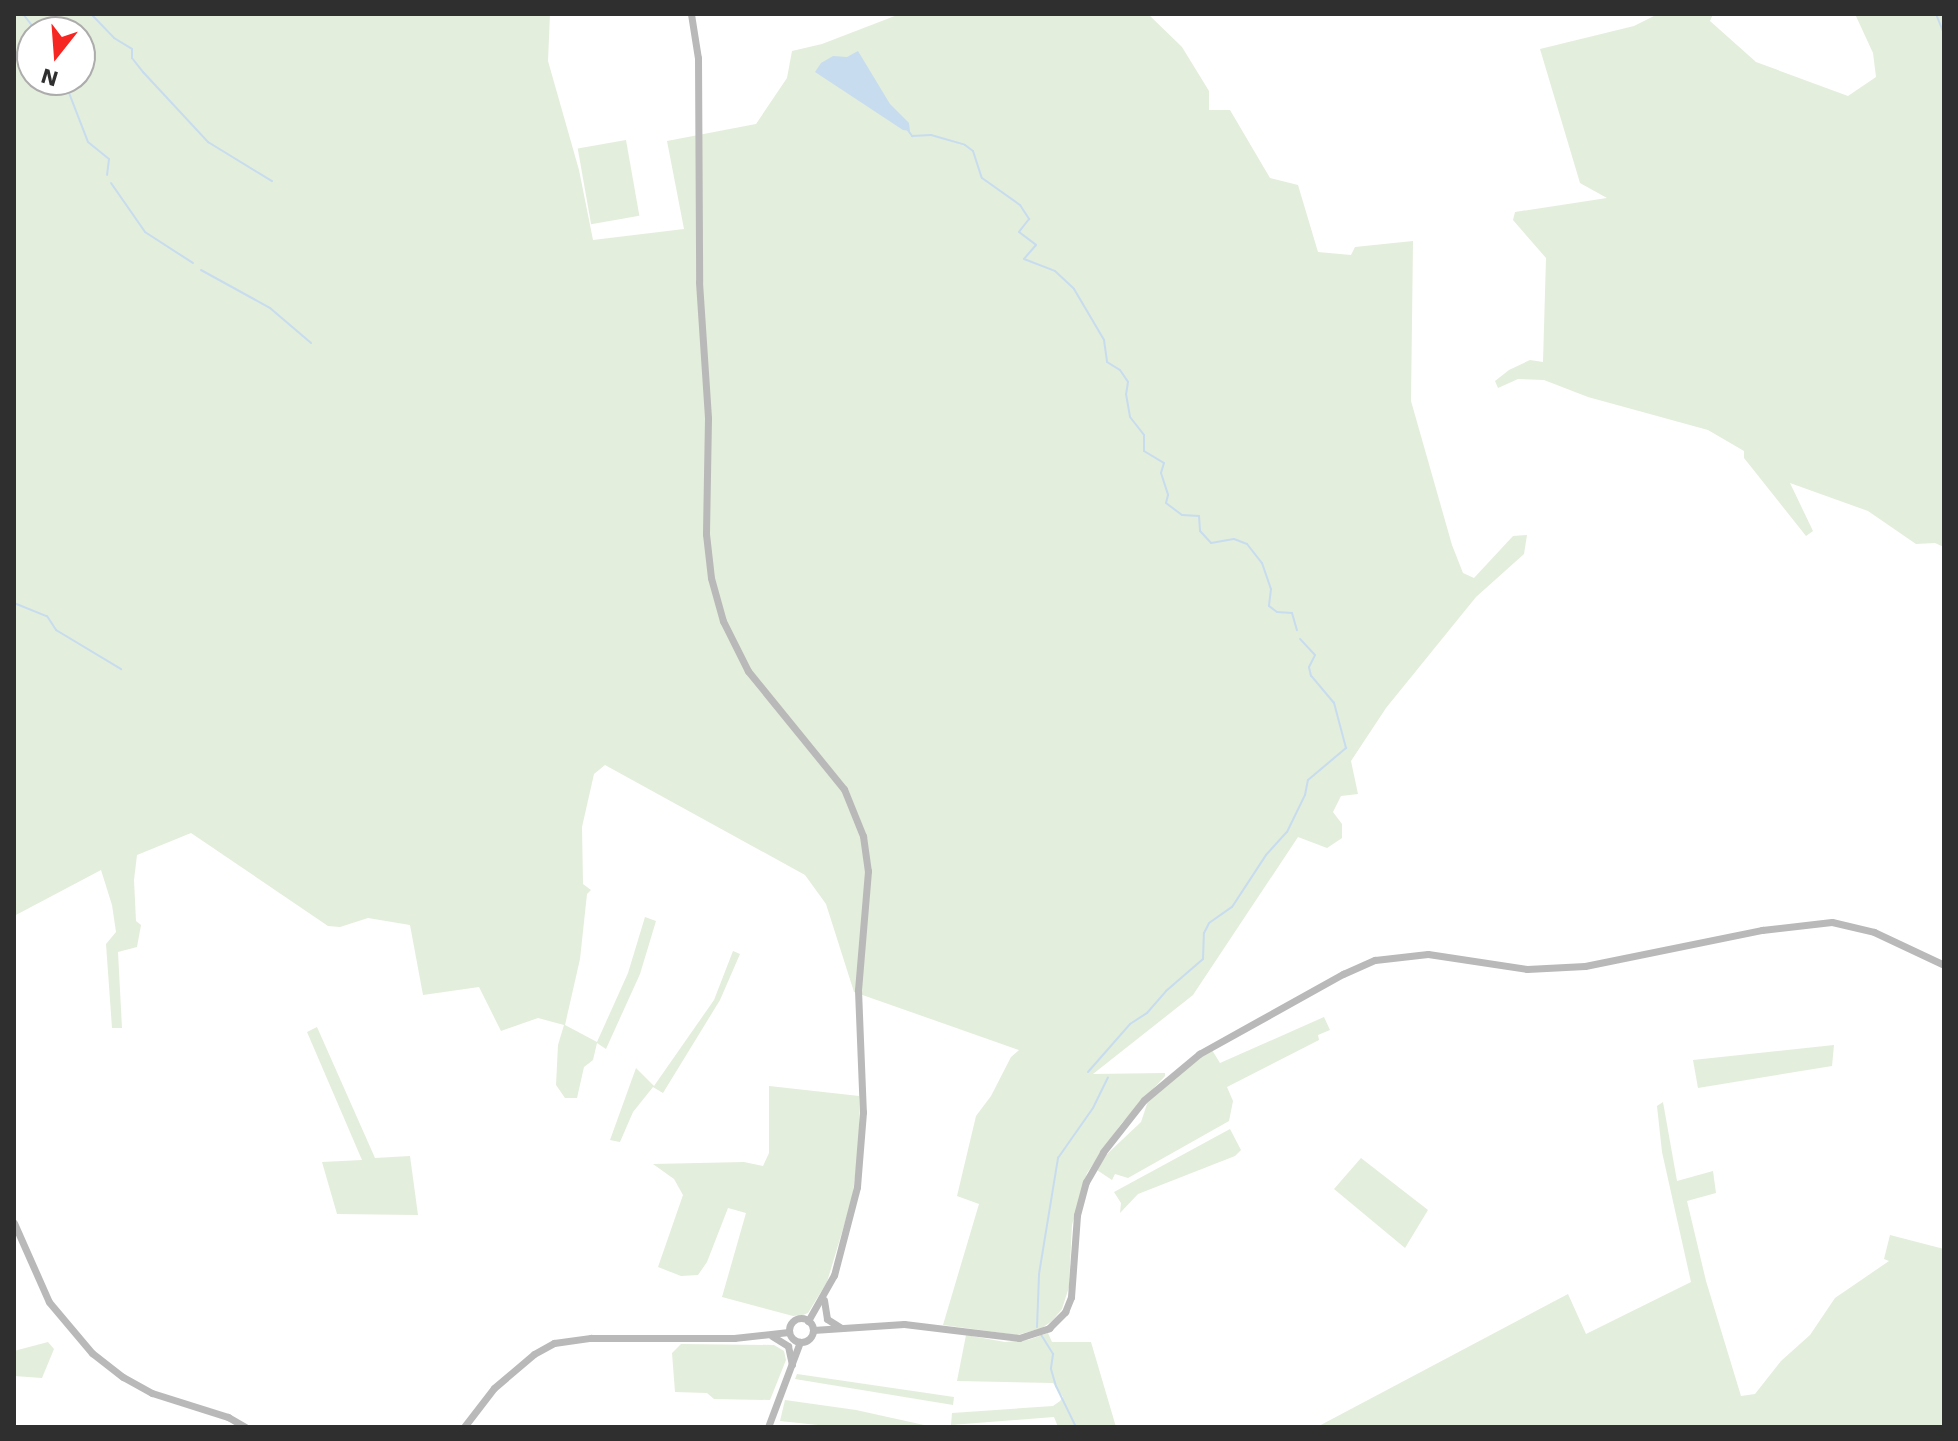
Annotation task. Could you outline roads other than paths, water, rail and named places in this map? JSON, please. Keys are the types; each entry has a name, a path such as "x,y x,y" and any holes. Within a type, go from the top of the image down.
{"main road":[{"path":"691,14 698,58 699,282 708,418 706,534 717,604 740,658 757,685 826,763 844,789 855,811 866,852 867,890 858,996 862,1149 847,1231 824,1298 808,1321"},
{"path":"813,1330 904,1324 1019,1338 1049,1328 1062,1316 1071,1297 1077,1215 1086,1182 1103,1152 1144,1100 1175,1071 1206,1050 1343,974 1375,960 1428,954 1514,968 1585,966 1762,930 1832,922 1874,932 1944,965"},
{"path":"14,1223 31,1265 61,1319 107,1366 152,1393 228,1417 245,1427"},
{"path":"824,1298 827,1319 844,1329"},
{"path":"789,1332 794,1321 808,1321"},
{"path":"768,1427 800,1342 810,1338 813,1330 808,1321"},
{"path":"464,1427 494,1388 538,1351 554,1343 591,1338 789,1332"},
{"path":"789,1332 800,1342"},
{"path":"767,1335 787,1344 792,1363"}],"water":[{"path":"858,51 890,104 909,123 910,131 903,130 815,72 821,63 833,56 847,57"}],"waterway":[{"path":"1936,14 1944,34"},
{"path":"96,19 114,38 132,49 132,58 143,72 208,142 272,181"},
{"path":"70,96 88,142 109,159 107,175"},
{"path":"907,129 912,136 931,135 965,145 973,151 982,178 1020,205 1029,219 1019,232 1036,245 1024,259 1055,271 1074,289 1104,340 1107,362 1120,370 1128,382 1126,394 1130,417 1144,435 1144,451 1164,463 1161,473 1168,495 1166,503 1182,515 1199,516 1200,531 1211,543 1234,539 1247,544 1262,563 1271,589 1269,606 1277,612 1292,613 1297,630"},
{"path":"111,183 145,232 193,263"},
{"path":"201,270 270,308 311,343"},
{"path":"14,603 47,616 56,630 121,669"},
{"path":"1088,1072 1130,1024 1147,1013 1166,991 1203,959 1204,933 1209,923 1232,907 1266,855 1287,832 1305,795 1308,780 1346,748 1334,703 1311,676 1309,667 1315,655 1300,639"},
{"path":"1037,1327 1039,1274 1058,1158 1093,1108 1108,1077"},
{"path":"1040,1333 1053,1354 1051,1369 1056,1386 1076,1427"}]}
